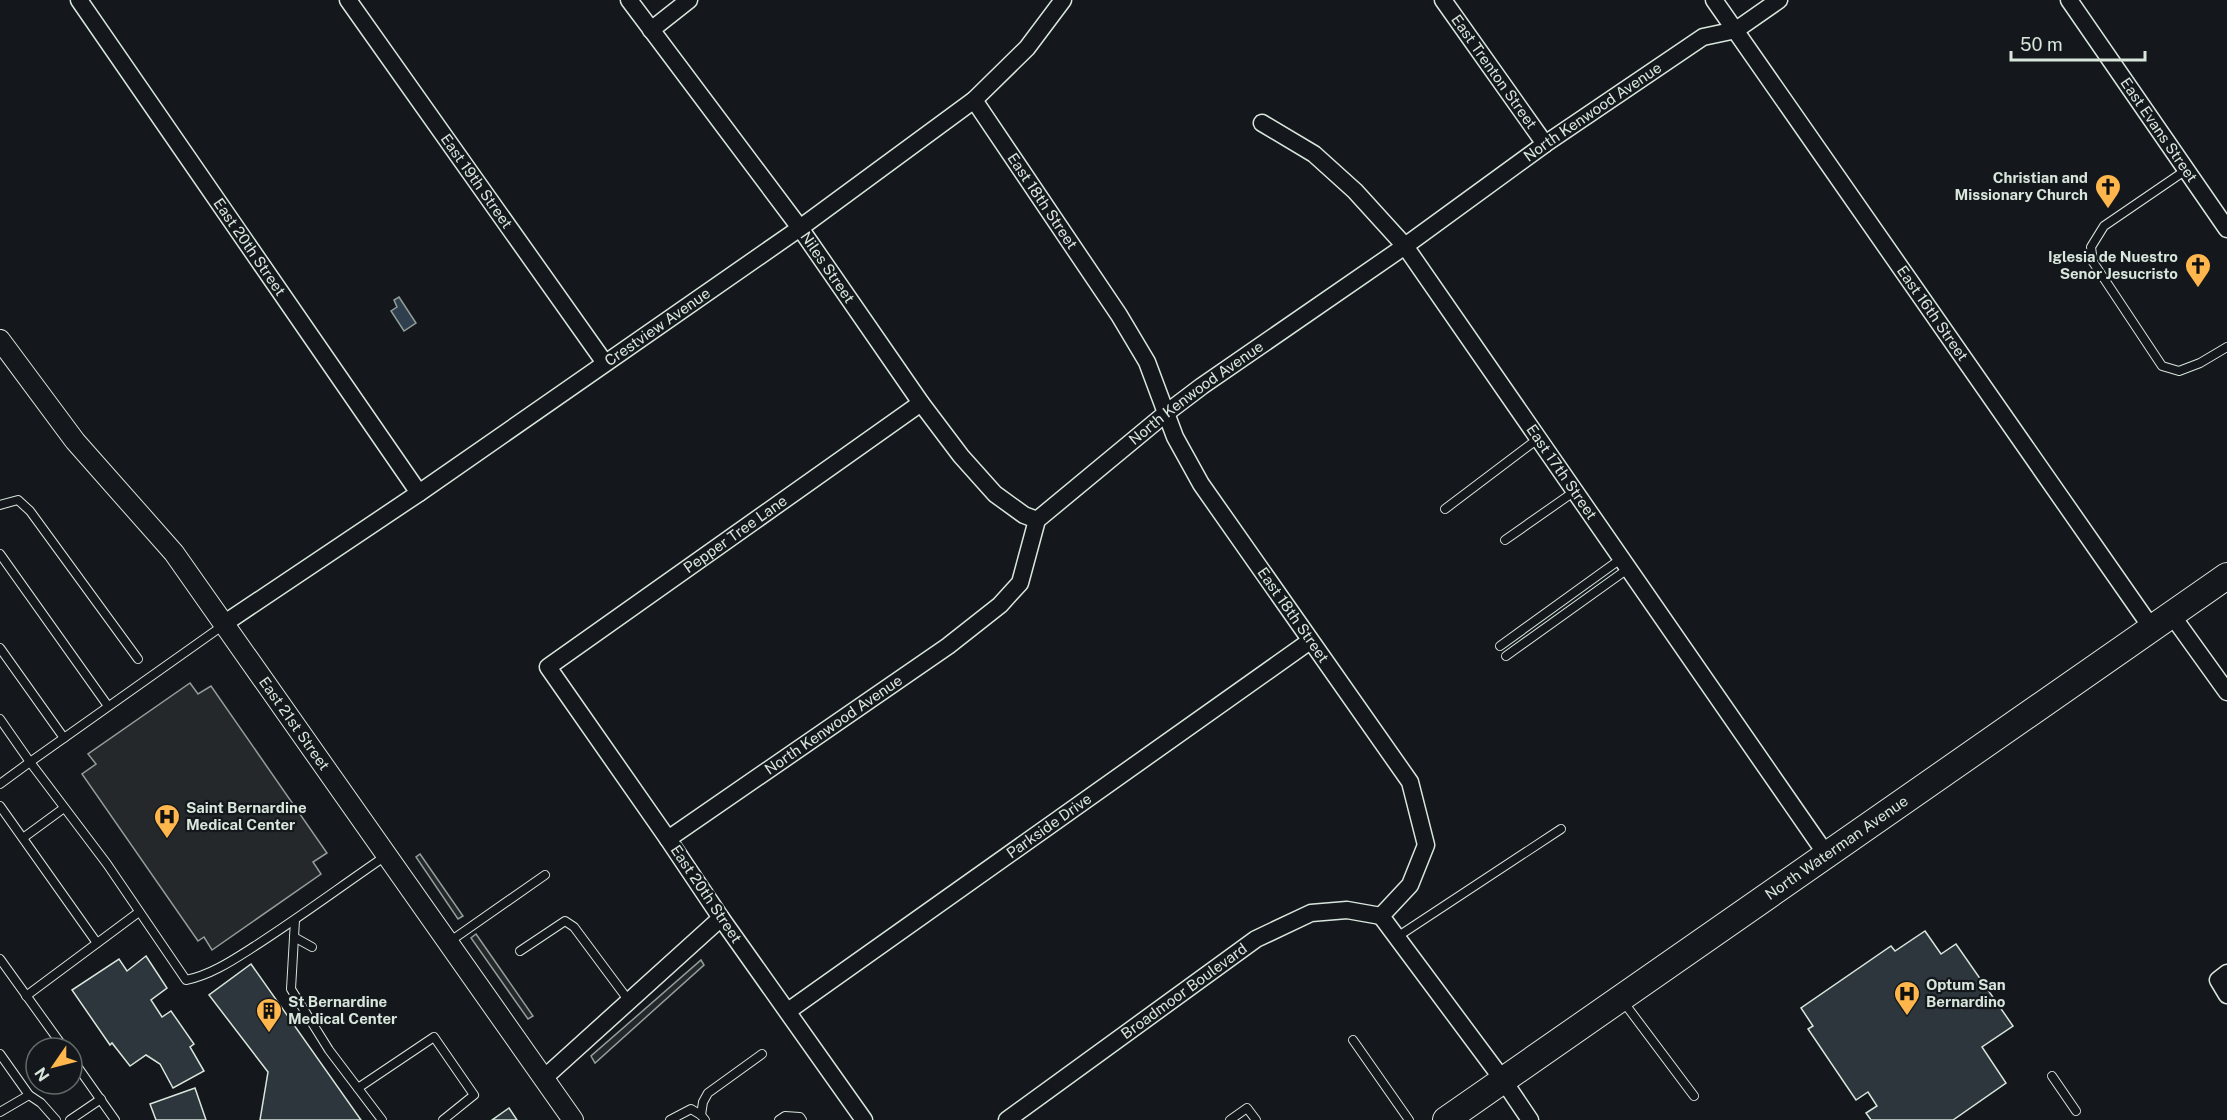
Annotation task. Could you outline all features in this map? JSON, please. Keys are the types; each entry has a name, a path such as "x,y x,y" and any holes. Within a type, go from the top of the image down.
{"main road":[{"name":"North Waterman Avenue","path":"1446,1120 2227,576"}],"street":[{"name":"East 20th Street","path":"79,0 419,493"},
{"name":"East 19th Street","path":"348,0 605,363"},
{"name":"Niles Street","path":"629,0 800,228 921,403 961,456 995,494 1024,515 1037,520"},
{"path":"651,30 689,0"},
{"name":"Crestview Avenue","path":"225,623 419,493 800,228 974,100 1027,48 1063,0"},
{"name":"East Trenton Street","path":"1443,0 1545,144"},
{"name":"East 16th Street","path":"1714,0 2161,621 2227,692"},
{"name":"North Kenwood Avenue","path":"668,838 948,646 1000,605 1020,583 1037,520 1202,386 1405,246 1545,144 1703,37 1736,30 1779,0"},
{"name":"East Evans Street","path":"2069,0 2227,229"},
{"name":"East 18th Street","path":"974,100 1119,315 1147,362 1175,437 1201,484 1410,782 1426,845 1410,885 1381,916"},
{"name":"East 17th Street","path":"1262,123 1314,154 1355,191 1405,246 1826,854"},
{"name":"East 21st Street","path":"0,340 75,441 174,553 573,1120"},
{"name":"Pepper Tree Lane","path":"548,667 921,403"},
{"name":"Parkside Drive","path":"788,1011 1310,641"},
{"name":"East 20th Street","path":"548,667 864,1120"},
{"name":"Broadmoor Boulevard","path":"1006,1120 1256,939 1311,913 1347,910 1381,916"},
{"path":"1381,916 1530,1120"},
{"path":"544,1078 721,918"},
{"path":"2227,973 2218,980 2227,995"}],"lane":[{"path":"2186,170 2104,225 2091,247 2093,262 2162,366 2179,370 2200,363 2227,347"},
{"path":"1445,508 1539,438"},
{"path":"1505,540 1575,491"},
{"path":"0,505 18,500 30,511 138,659"},
{"path":"0,554 108,706"},
{"path":"1500,646 1625,563"},
{"path":"1506,656 1625,563"},
{"path":"0,784 225,623"},
{"path":"0,648 64,738"},
{"path":"0,719 107,864 186,980 202,977 211,972 295,920 388,855"},
{"path":"0,806 97,943"},
{"path":"23,838 64,808"},
{"path":"1397,937 1561,829"},
{"path":"449,943 545,875"},
{"path":"26,996 139,912"},
{"path":"295,920 291,989 329,1050 382,1120"},
{"path":"520,951 565,921 574,927 629,1001"},
{"path":"294,937 312,947"},
{"path":"0,959 55,1036"},
{"path":"1621,998 1694,1096"},
{"path":"358,1088 434,1037 474,1095 443,1120"},
{"path":"1353,1040 1409,1120"},
{"path":"0,1054 24,1088"},
{"path":"703,1117 703,1102 708,1093 762,1054"},
{"path":"84,1076 115,1120"},
{"path":"2052,1076 2076,1111"},
{"path":"0,1112 27,1096"},
{"path":"30,1096 41,1103 56,1120"},
{"path":"70,1120 101,1099"},
{"path":"1230,1120 1247,1108 1256,1120"},
{"path":"670,1120 691,1109 703,1117"},
{"path":"779,1120 785,1116 800,1117 802,1120"}],"shaded area":[{"path":"190,683 198,694 211,686 327,853 313,862 321,874 212,950 204,937 198,941 82,774 96,764 88,754"},
{"path":"420,854 463,916 458,919 416,857"},
{"path":"476,934 533,1016 528,1019 471,938"},
{"path":"701,960 704,965 595,1063 591,1056"}],"water":[{"path":"399,297 416,323 404,331 391,311 397,307 394,300"}],"building":[{"name":"Optum San Bernardino","path":"1925,931 1941,954 1956,944 2013,1026 1982,1047 2006,1083 1953,1120 1871,1120 1866,1113 1877,1106 1868,1092 1856,1100 1808,1029 1813,1026 1801,1008 1891,946 1895,951"},
{"path":"146,956 167,988 151,1000 162,1017 171,1011 194,1044 190,1047 204,1071 173,1088 160,1064 146,1055 130,1066 112,1043 110,1045 72,990 119,959 127,971"},
{"name":"St Bernardine Medical Center","path":"251,964 361,1120 260,1120 268,1072 209,995"},
{"path":"195,1088 206,1120 156,1120 150,1104"},
{"path":"509,1108 517,1120 492,1120"}],"place":[{"name":"Christian and Missionary Church","path":"2108,210"},
{"name":"Iglesia de Nuestro Senor Jesucristo","path":"2198,289"},
{"name":"Saint Bernardine Medical Center","path":"167,840"},
{"name":"Optum San Bernardino","path":"1907,1017"},
{"name":"St Bernardine Medical Center","path":"269,1034"}]}
